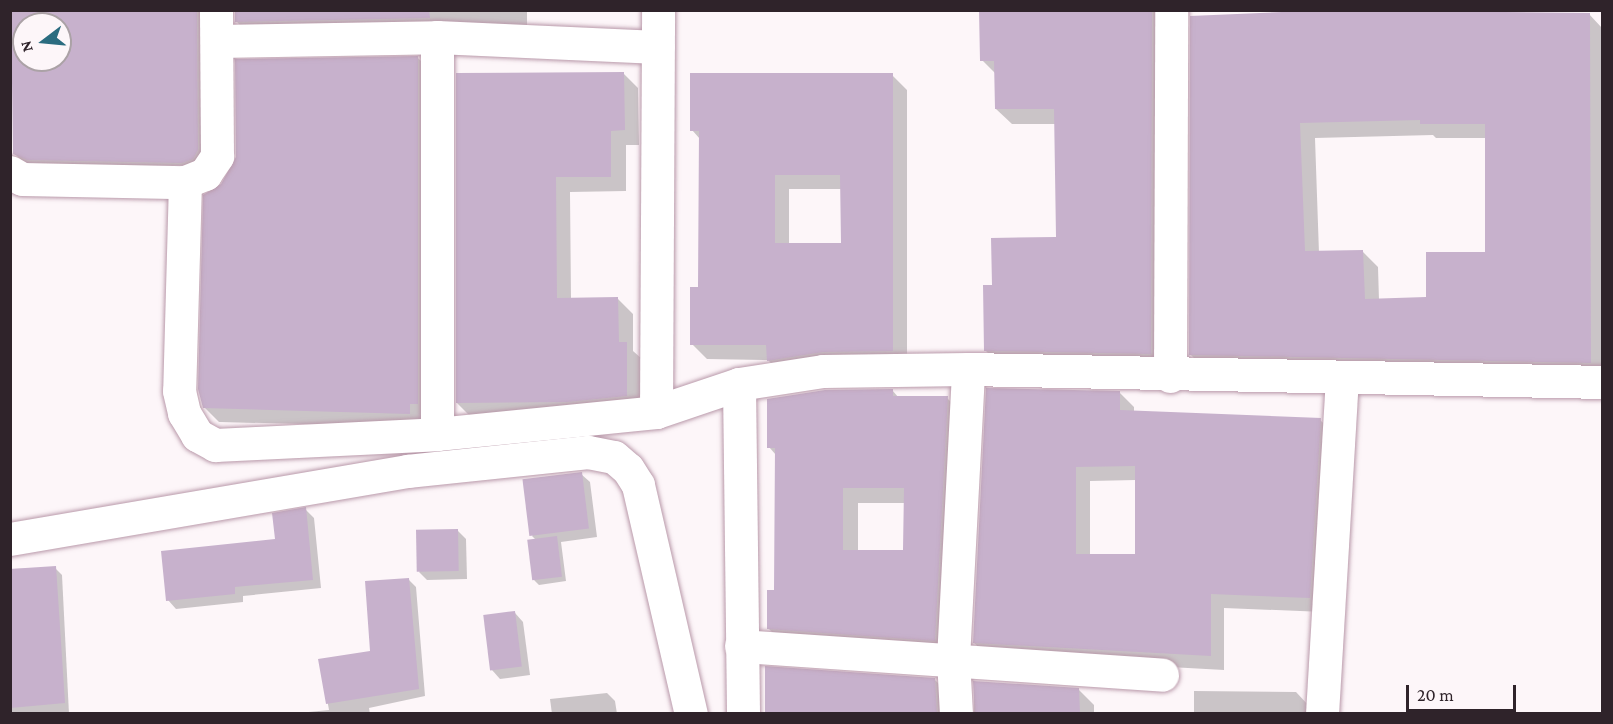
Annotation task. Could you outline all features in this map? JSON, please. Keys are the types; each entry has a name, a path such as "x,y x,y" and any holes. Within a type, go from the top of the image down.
{"street":[{"path":"656,412 658,10"},
{"path":"1170,376 1171,10"},
{"path":"10,172 22,179 184,182 205,174 217,156 217,26 338,24 437,37 658,47"},
{"path":"437,37 437,434"},
{"path":"184,182 179,391 184,413 196,435 215,445 252,446 437,434 656,412 739,384 823,371 968,369 1170,376 1602,382"},
{"path":"956,714 953,659 968,369"},
{"path":"1322,714 1342,378"},
{"path":"739,384 743,714"},
{"path":"10,539 407,471 588,452 614,458 638,485 691,714"},
{"path":"741,646 1162,675"}],"building":[{"path":"11,10 197,10 198,150 193,159 182,163 27,160 13,154"},
{"path":"235,10 429,10 430,18 235,22"},
{"path":"979,10 1152,10 1151,354 984,351 983,285 992,285 991,238 1056,237 1054,109 995,109 994,61 980,61"},
{"path":"1329,10 1590,13 1591,363 1189,355 1190,16","holes":["1420,120 1420,124 1485,124 1485,252 1426,252 1426,297 1365,299 1363,250 1305,251 1300,123"]},
{"path":"418,56 418,404 410,404 410,414 203,408 198,389 203,195 221,184 236,157 235,59"},
{"path":"624,72 625,130 611,131 611,177 556,177 557,298 618,297 619,342 627,342 627,396 567,402 456,403 456,73"},
{"path":"690,73 893,73 893,351 823,352 767,361 766,345 690,345 690,287 698,287 699,131 690,131","holes":["775,175 840,175 841,243 775,243"]},
{"path":"986,388 1120,391 1120,410 1321,418 1310,598 1211,594 1211,656 973,643","holes":["1135,466 1135,554 1076,554 1076,467"]},
{"path":"893,389 893,396 948,396 935,641 767,629 767,590 774,590 775,448 767,448 767,399 825,390","holes":["843,488 904,488 903,550 843,550"]},
{"path":"582,472 589,529 529,536 522,479"},
{"path":"306,507 313,580 235,587 235,594 166,601 161,551 275,539 272,513"},
{"path":"458,529 459,571 417,572 416,530"},
{"path":"557,536 562,577 532,580 527,540"},
{"path":"56,566 65,703 10,708 10,569"},
{"path":"409,578 419,689 326,704 318,659 370,651 365,581"},
{"path":"515,611 522,667 490,670 483,615"},
{"path":"765,666 935,678 937,714 765,714"},
{"path":"973,681 1079,688 1080,714 975,714"}]}
